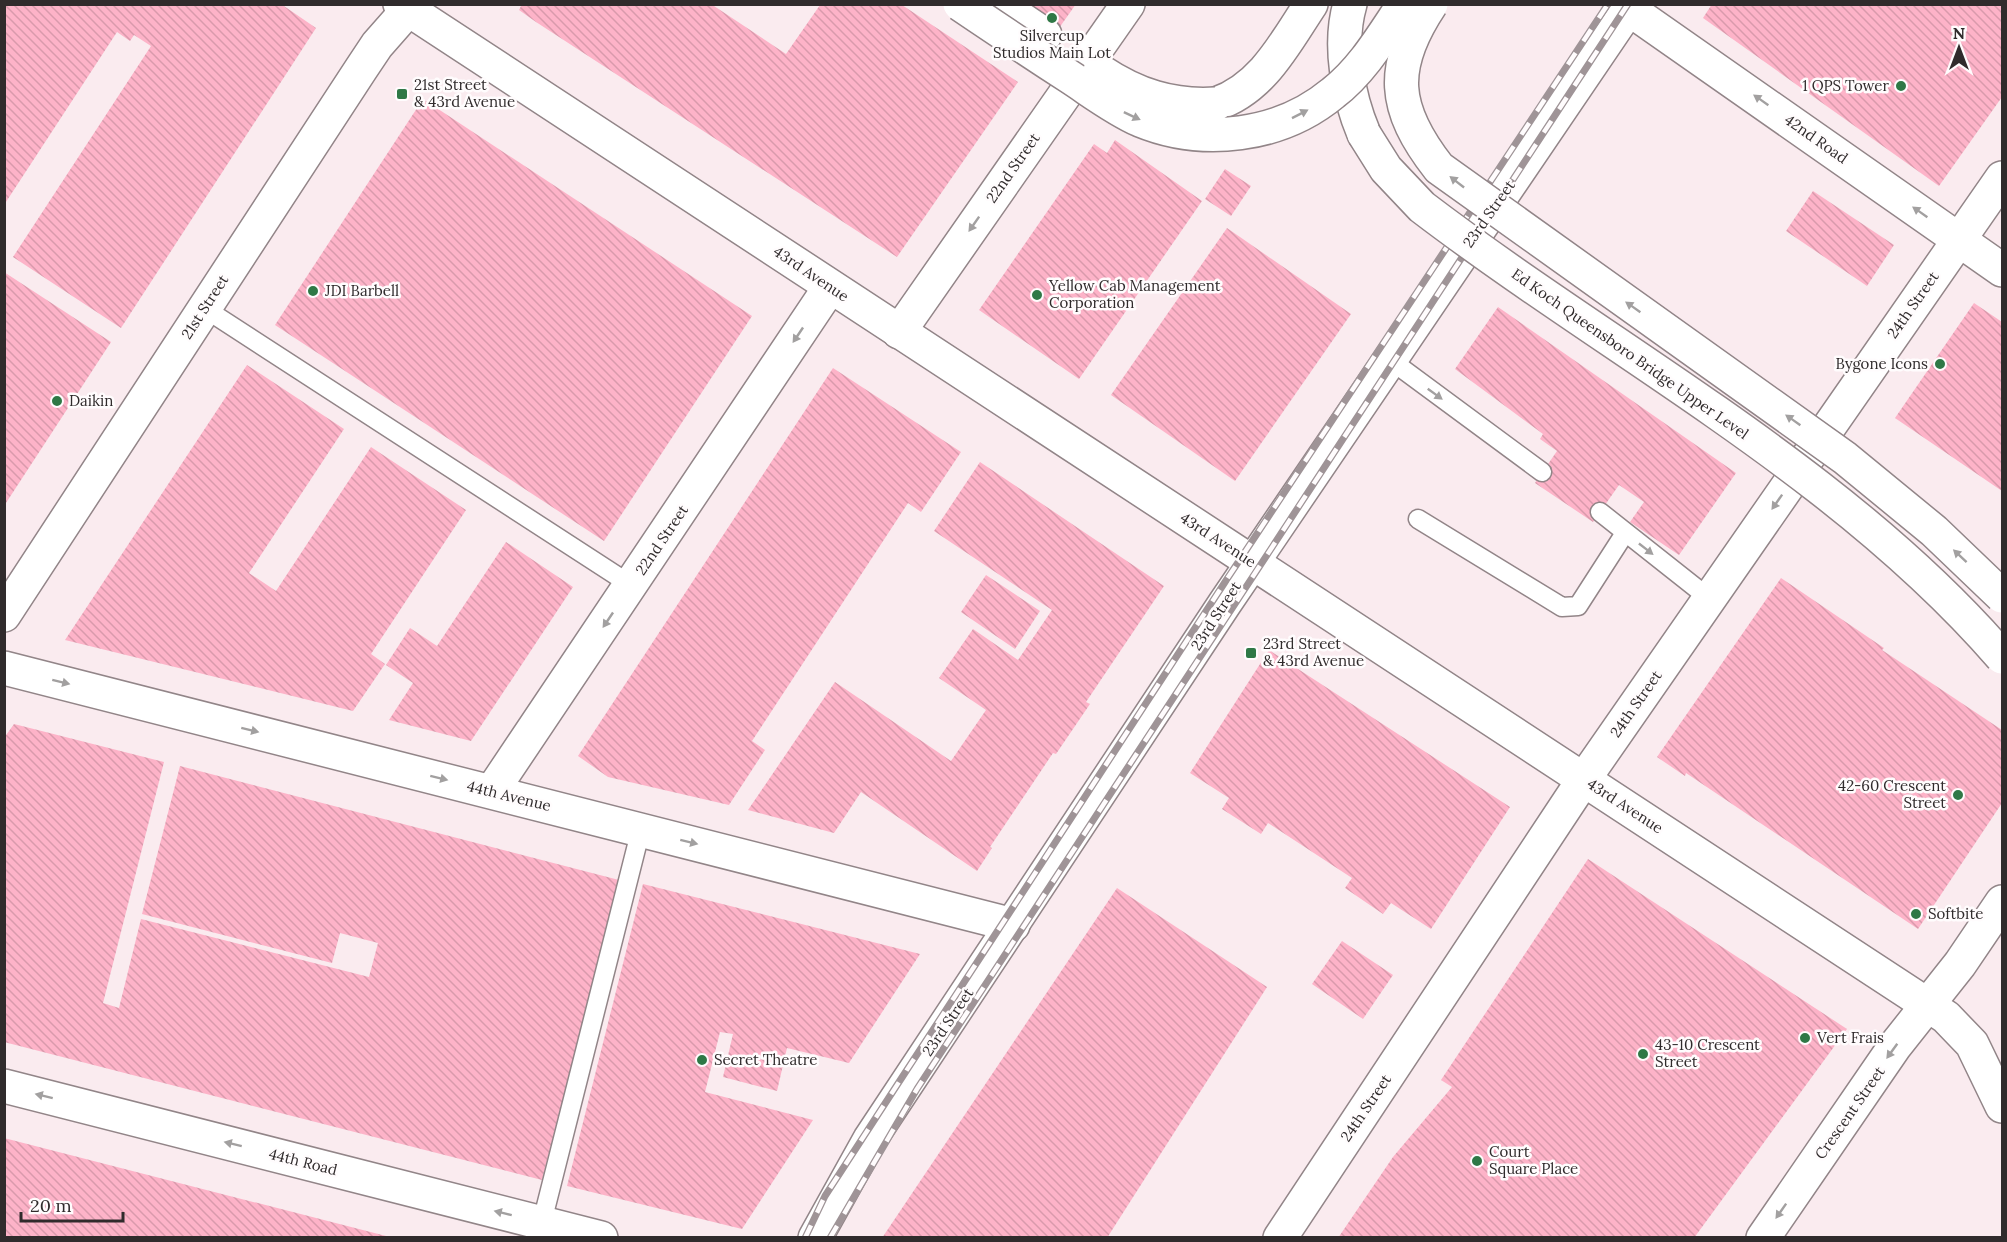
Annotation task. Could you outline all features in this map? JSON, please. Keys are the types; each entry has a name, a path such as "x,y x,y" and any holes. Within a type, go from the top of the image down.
{"main road":[{"path":"960,4 1120,110 1165,128 1217,135 1245,133 1271,127 1315,106 1354,73 1404,4"},
{"path":"999,4 1122,86 1169,102 1216,104 1240,94 1263,74 1311,4"},
{"name":"22nd Street","path":"899,332 1128,4"},
{"name":"Ed Koch Queensboro Bridge Upper Level","path":"1350,4 1346,47 1351,96 1356,115 1374,151 1400,186 1444,224 1840,503 1913,565 2002,657"},
{"path":"1431,4 1408,43 1401,80 1403,96 1417,134 1439,168 1845,458 1934,531 2002,596"},
{"name":"43rd Avenue","path":"407,6 830,287 1956,1024 1972,1044 2002,1106"},
{"name":"21st Street","path":"4,615 377,45 407,6"},
{"name":"42nd Road","path":"1631,7 2002,270"},
{"name":"23rd Street","path":"815,1238 870,1139 1252,562 1631,7"},
{"name":"24th Street","path":"1280,1238 1584,779 2002,178"},
{"name":"22nd Street","path":"492,791 830,287"},
{"name":"44th Avenue","path":"4,668 1013,925"},
{"name":"Crescent Street","path":"1763,1238 1895,1046 1928,1005 2002,903"},
{"name":"44th Road","path":"4,1086 601,1238"}],"lane":[{"path":"204,308 631,585"},
{"path":"1389,359 1542,472"},
{"path":"1600,512 1710,599"},
{"path":"1419,519 1562,607 1570,608 1578,606 1625,533"},
{"path":"542,1222 641,829"}],"building":[{"path":"4,4 281,4 316,28 121,328 13,257 151,46 134,35 130,41 117,32 4,205"},
{"path":"522,4 711,4 786,54 820,5 902,5 1018,82 897,257 536,22 519,10"},
{"name":"Silvercup Studios Main Lot","path":"1016,4 1076,4 1057,31"},
{"name":"1 QPS Tower","path":"1712,4 2002,4 2002,97 1939,186 1703,18"},
{"path":"423,99 752,316 604,541 275,325"},
{"path":"1115,140 1202,201 1079,379 979,310 1094,144 1107,153"},
{"path":"1225,169 1251,186 1231,216 1205,199"},
{"path":"1813,191 1894,245 1867,286 1786,231"},
{"path":"1227,228 1351,314 1235,481 1111,395"},
{"path":"4,272 111,342 4,506"},
{"path":"1974,303 2002,322 2002,491 1895,418"},
{"path":"1498,307 1736,473 1679,555 1630,522 1644,502 1619,485 1593,522 1535,483 1557,451 1540,439 1543,434 1455,369"},
{"path":"247,365 344,429 249,573 276,591 371,447 466,510 371,654 385,664 353,711 65,640"},
{"path":"833,368 961,452 921,512 908,503 752,741 765,750 729,805 608,777 578,756"},
{"path":"980,462 1164,586 1086,702 1090,704 1056,754 1053,753 990,847 992,848 977,871 861,792 834,833 748,810 835,682 951,761 986,710 939,678 973,629 1018,660 1052,610 934,531"},
{"path":"506,542 573,587 471,741 389,720 413,683 386,665 410,628 437,646"},
{"path":"986,575 1040,611 1015,649 961,612"},
{"path":"1781,578 1884,648 1882,650 2002,730 2002,803 1918,929 1686,773 1685,776 1657,757"},
{"path":"1269,650 1510,807 1431,929 1391,903 1383,914 1345,888 1352,878 1268,823 1261,834 1222,809 1229,798 1190,773"},
{"path":"14,724 164,762 103,1003 119,1008 141,919 369,977 378,943 340,933 332,963 142,914 180,766 619,880 542,1180 4,1042 4,738"},
{"name":"43-10 Crescent Street","path":"1588,859 1847,1029 1694,1238 1338,1238 1393,1157 1452,1087 1441,1080"},
{"path":"643,884 920,954 849,1063 787,1048 777,1091 723,1077 733,1034 720,1032 705,1092 813,1120 742,1229 567,1186"},
{"path":"1117,888 1267,987 1107,1238 882,1238"},
{"path":"1342,941 1393,975 1363,1019 1312,984"},
{"path":"4,1138 390,1237 390,1238 4,1238"}],"railway":[{"path":"805,1238 825,1196 899,1082 1227,579 1608,4"},
{"path":"830,1238 917,1089 1628,4"}],"place":[{"name":"Silvercup Studios Main Lot","path":"1052,18"},
{"name":"1 QPS Tower","path":"1901,86"},
{"name":"21st Street & 43rd Avenue","path":"402,94"},
{"name":"JDI Barbell","path":"313,291"},
{"name":"Yellow Cab Management Corporation","path":"1037,295"},
{"name":"Bygone Icons","path":"1940,364"},
{"name":"Daikin","path":"57,401"},
{"name":"23rd Street & 43rd Avenue","path":"1251,653"},
{"name":"42-60 Crescent Street","path":"1958,795"},
{"name":"Softbite","path":"1916,914"},
{"name":"Vert Frais","path":"1805,1038"},
{"name":"43-10 Crescent Street","path":"1643,1054"},
{"name":"Secret Theatre","path":"702,1060"},
{"name":"Court Square Place","path":"1477,1161"}]}
